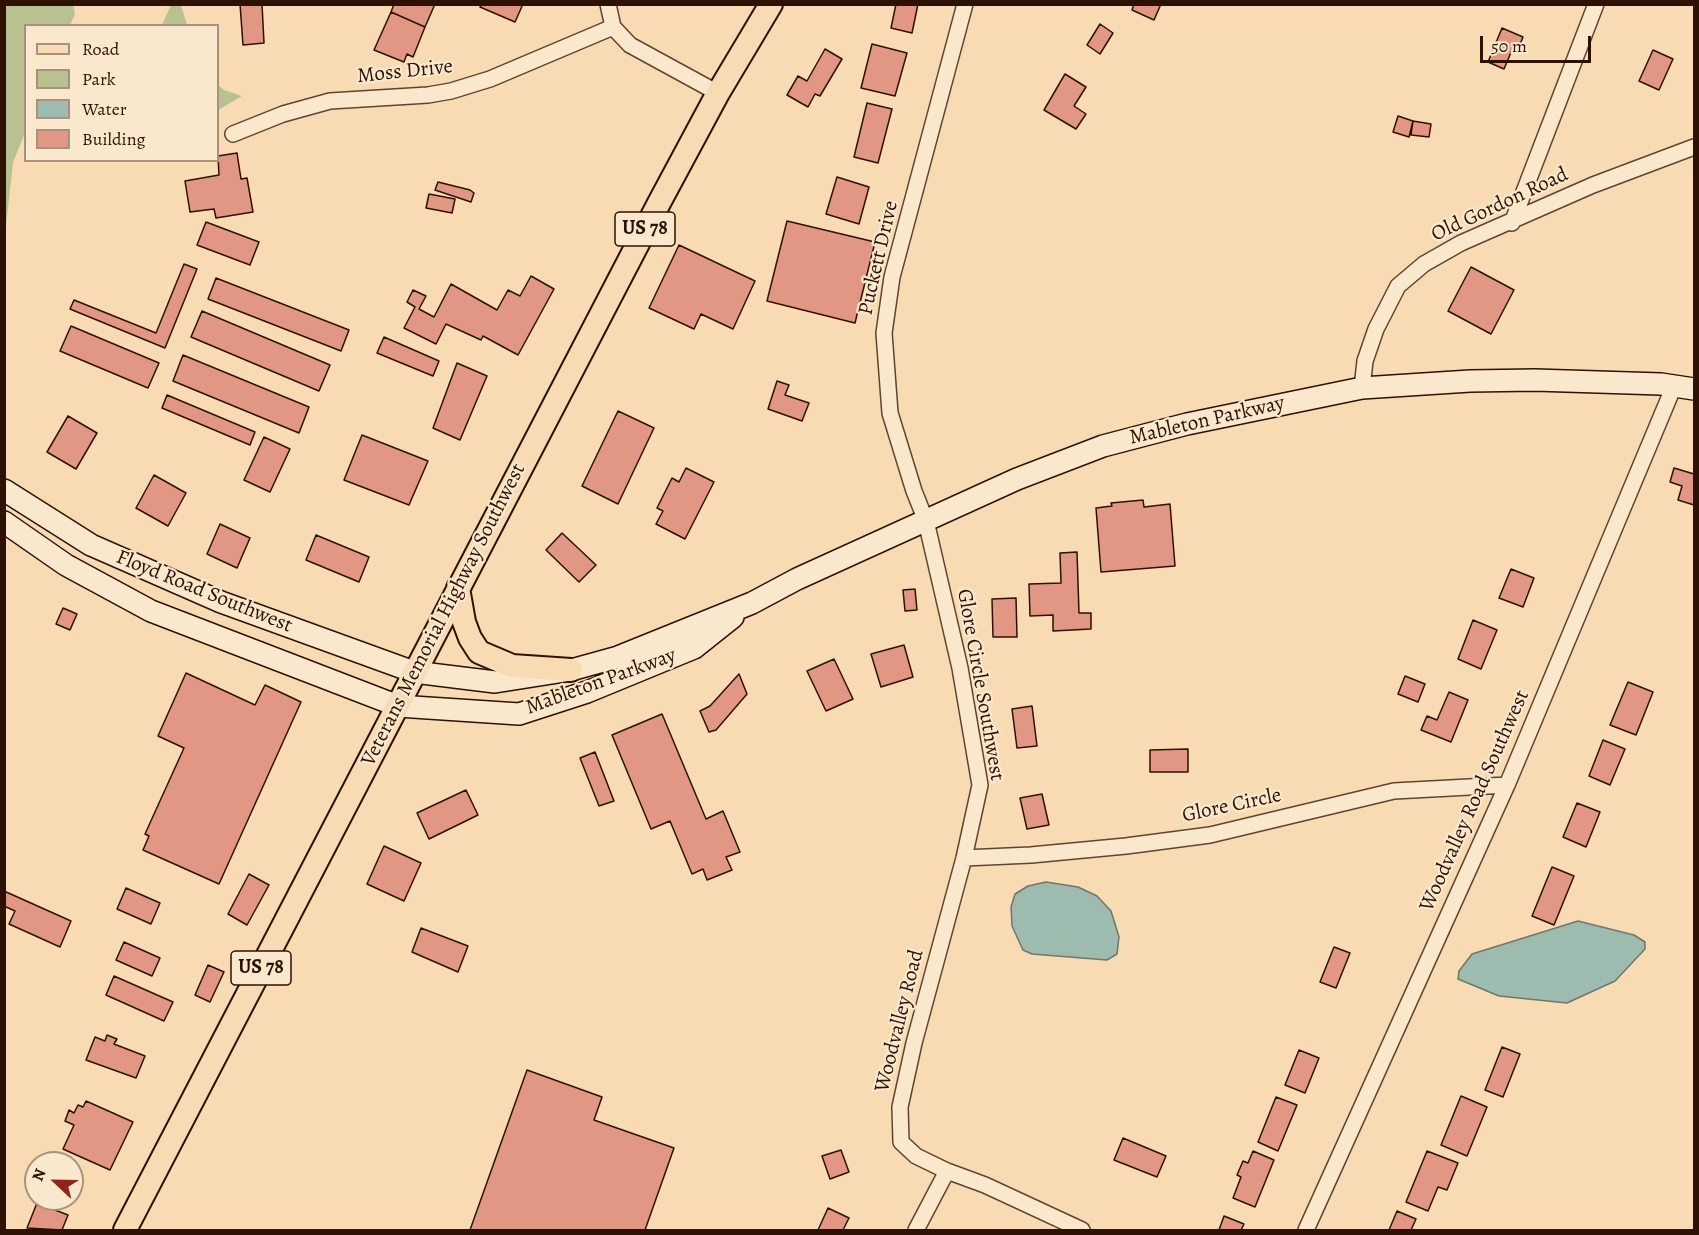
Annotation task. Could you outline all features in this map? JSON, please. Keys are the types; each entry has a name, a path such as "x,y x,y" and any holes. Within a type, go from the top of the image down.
{"main road":[{"name":"Veterans Memorial Highway Southwest","path":"125,1230 718,93 771,4"},
{"name":"Mableton Parkway","path":"414,672 495,682 571,670 618,657 752,603 798,579 1017,480 1103,446 1187,424 1362,388 1528,380 1674,386 1695,389"},
{"name":"Floyd Road Southwest","path":"12,496 91,546 187,588 414,672"},
{"name":"Floyd Road Southwest","path":"12,528 106,588 151,611 398,706"},
{"path":"458,588 464,622 470,639 479,652 512,666 571,670"},
{"name":"Mableton Parkway","path":"398,706 519,714 587,692 694,648 752,603"}],"street":[{"path":"608,4 613,27 630,45 718,93"},
{"name":"Puckett Drive","path":"926,521 914,491 890,413 884,333 892,277 965,4"},
{"path":"1512,223 1596,4"},
{"name":"Moss Drive","path":"233,134 284,114 330,101 428,95 451,91 490,79 613,27"},
{"name":"Old Gordon Road","path":"1362,388 1365,361 1376,329 1398,286 1424,264 1461,243 1512,223 1636,167 1695,147"},
{"name":"Woodvalley Road Southwest","path":"1306,1230 1507,784 1674,386"},
{"name":"Glore Circle Southwest","path":"926,521 960,668 980,785 964,858"},
{"name":"Glore Circle","path":"964,858 1031,855 1210,835 1394,791 1507,784"},
{"name":"Woodvalley Road","path":"947,1172 916,1156 901,1142 900,1107 914,1043 964,858"},
{"path":"916,1230 947,1172 985,1185 1082,1230"}],"green space":[{"path":"5,4 73,5 75,14 70,24 24,24 24,135 13,163 5,234"},
{"path":"171,5 181,5 187,24 162,24"},
{"path":"219,86 242,96 219,109"}],"water":[{"path":"1046,882 1078,887 1097,896 1111,911 1119,937 1117,954 1107,960 1032,954 1023,950 1012,926 1011,907 1015,894 1028,886"},
{"path":"1578,921 1634,935 1645,942 1645,949 1615,981 1567,1003 1499,996 1458,979 1459,971 1472,954"}],"building":[{"path":"240,4 262,4 264,43 243,45"},
{"path":"394,4 435,4 425,27 391,12"},
{"path":"482,4 523,4 515,22 480,7"},
{"path":"896,4 918,4 912,33 891,28"},
{"path":"1134,4 1161,4 1154,20 1132,10"},
{"path":"391,12 425,27 413,57 407,54 404,62 374,50"},
{"path":"1100,24 1113,33 1100,54 1087,45"},
{"path":"1502,28 1523,37 1517,52 1512,50 1504,69 1488,62"},
{"path":"872,44 907,53 895,96 861,88"},
{"path":"825,49 842,59 820,96 815,94 808,107 787,95 798,76 807,81"},
{"path":"1653,50 1673,59 1659,90 1639,81"},
{"path":"1065,74 1086,87 1074,106 1086,114 1076,129 1044,110"},
{"path":"867,103 892,109 878,163 854,157"},
{"path":"1398,116 1413,121 1409,137 1393,132"},
{"path":"1413,121 1431,124 1429,137 1411,135"},
{"path":"237,153 241,179 247,178 253,212 216,218 214,209 190,212 185,181 219,175 219,156"},
{"path":"837,177 869,187 859,224 826,214"},
{"path":"438,182 470,190 474,193 471,202 435,190"},
{"path":"429,194 455,199 452,213 426,208"},
{"path":"787,221 875,242 855,323 767,301"},
{"path":"206,222 259,242 250,265 197,245"},
{"path":"679,245 755,281 733,329 701,314 694,329 649,308"},
{"path":"184,264 197,269 165,348 70,309 74,300 156,333"},
{"path":"1471,267 1514,290 1491,334 1448,311"},
{"path":"531,276 554,289 518,355 483,336 481,340 446,324 436,344 404,328 415,307 407,302 413,290 426,296 419,309 434,317 451,284 497,310 508,290 520,296"},
{"path":"216,278 349,330 341,351 208,299"},
{"path":"202,311 330,365 319,391 191,337"},
{"path":"71,326 159,363 148,388 60,351"},
{"path":"384,337 439,361 433,376 377,353"},
{"path":"183,355 309,407 299,433 173,381"},
{"path":"457,363 487,376 460,440 433,428"},
{"path":"777,381 789,385 785,395 809,403 802,421 768,409"},
{"path":"167,395 255,432 250,445 162,408"},
{"path":"618,411 654,428 618,504 582,486"},
{"path":"68,416 97,433 76,469 47,452"},
{"path":"362,435 428,461 409,505 344,480"},
{"path":"264,437 290,449 270,492 244,480"},
{"path":"686,468 714,482 685,539 656,524 663,511 657,508 672,478 679,482"},
{"path":"1674,468 1694,474 1694,505 1678,500 1682,486 1670,482"},
{"path":"154,475 186,493 168,526 136,508"},
{"path":"1143,500 1144,507 1170,504 1175,566 1101,572 1096,508 1112,506 1111,503"},
{"path":"220,524 250,538 237,568 207,554"},
{"path":"562,533 596,565 579,582 546,550"},
{"path":"316,535 369,557 359,582 306,560"},
{"path":"1077,552 1079,613 1091,613 1091,629 1053,631 1053,615 1030,616 1029,584 1061,583 1060,553"},
{"path":"1511,569 1534,578 1523,607 1499,598"},
{"path":"915,589 917,610 905,611 903,590"},
{"path":"1016,598 1017,637 993,637 992,599"},
{"path":"63,608 77,614 70,630 56,624"},
{"path":"1473,620 1497,630 1481,669 1458,659"},
{"path":"904,645 913,677 881,687 871,654"},
{"path":"834,659 853,699 826,711 807,671"},
{"path":"186,673 255,705 265,685 301,702 219,884 143,850 149,836 145,834 184,748 158,736"},
{"path":"739,674 747,694 716,730 709,732 700,711 710,706"},
{"path":"1405,676 1425,684 1418,702 1398,694"},
{"path":"1628,682 1653,692 1636,735 1610,725"},
{"path":"1449,692 1468,700 1451,742 1421,730 1427,716 1437,720"},
{"path":"1032,706 1037,746 1017,748 1012,709"},
{"path":"662,714 706,819 723,811 740,852 726,857 732,870 707,880 703,869 692,874 670,821 651,829 612,735"},
{"path":"1603,740 1625,749 1610,785 1589,776"},
{"path":"1188,749 1188,772 1150,772 1150,750"},
{"path":"595,752 614,801 599,806 580,758"},
{"path":"466,790 478,815 429,839 417,813"},
{"path":"1042,794 1049,825 1027,829 1020,798"},
{"path":"1577,803 1600,812 1586,847 1563,837"},
{"path":"384,846 421,863 404,901 367,884"},
{"path":"1552,867 1574,876 1554,925 1532,916"},
{"path":"249,874 269,885 247,925 228,914"},
{"path":"126,888 160,903 151,924 117,909"},
{"path":"4,891 71,921 60,947 9,924 15,911 4,906"},
{"path":"421,928 468,946 458,972 412,952"},
{"path":"124,942 160,958 152,976 116,960"},
{"path":"1334,947 1350,953 1336,988 1320,982"},
{"path":"208,965 224,972 210,1002 195,995"},
{"path":"114,976 173,1002 164,1021 106,995"},
{"path":"107,1035 117,1039 114,1044 145,1056 136,1078 86,1060 95,1037 105,1041"},
{"path":"1502,1047 1520,1054 1503,1097 1485,1090"},
{"path":"1299,1050 1319,1058 1305,1093 1285,1085"},
{"path":"527,1070 602,1097 594,1120 674,1148 645,1230 470,1230"},
{"path":"1461,1096 1487,1107 1467,1156 1441,1145"},
{"path":"1276,1097 1297,1105 1278,1151 1258,1142"},
{"path":"86,1101 133,1122 110,1170 84,1158 84,1151 63,1149 74,1125 65,1121 69,1110 74,1113 78,1105 83,1107"},
{"path":"1123,1138 1166,1156 1157,1177 1114,1160"},
{"path":"841,1150 849,1172 830,1179 822,1156"},
{"path":"1253,1151 1274,1160 1255,1207 1233,1198 1241,1177 1237,1175 1243,1161 1248,1163"},
{"path":"1427,1151 1458,1163 1447,1190 1438,1187 1428,1211 1406,1202"},
{"path":"828,1208 849,1218 843,1230 818,1230"},
{"path":"34,1211 58,1211 68,1215 62,1230 27,1228"},
{"path":"1397,1211 1416,1219 1411,1230 1389,1230"},
{"path":"1224,1216 1244,1224 1241,1230 1219,1230"}]}
